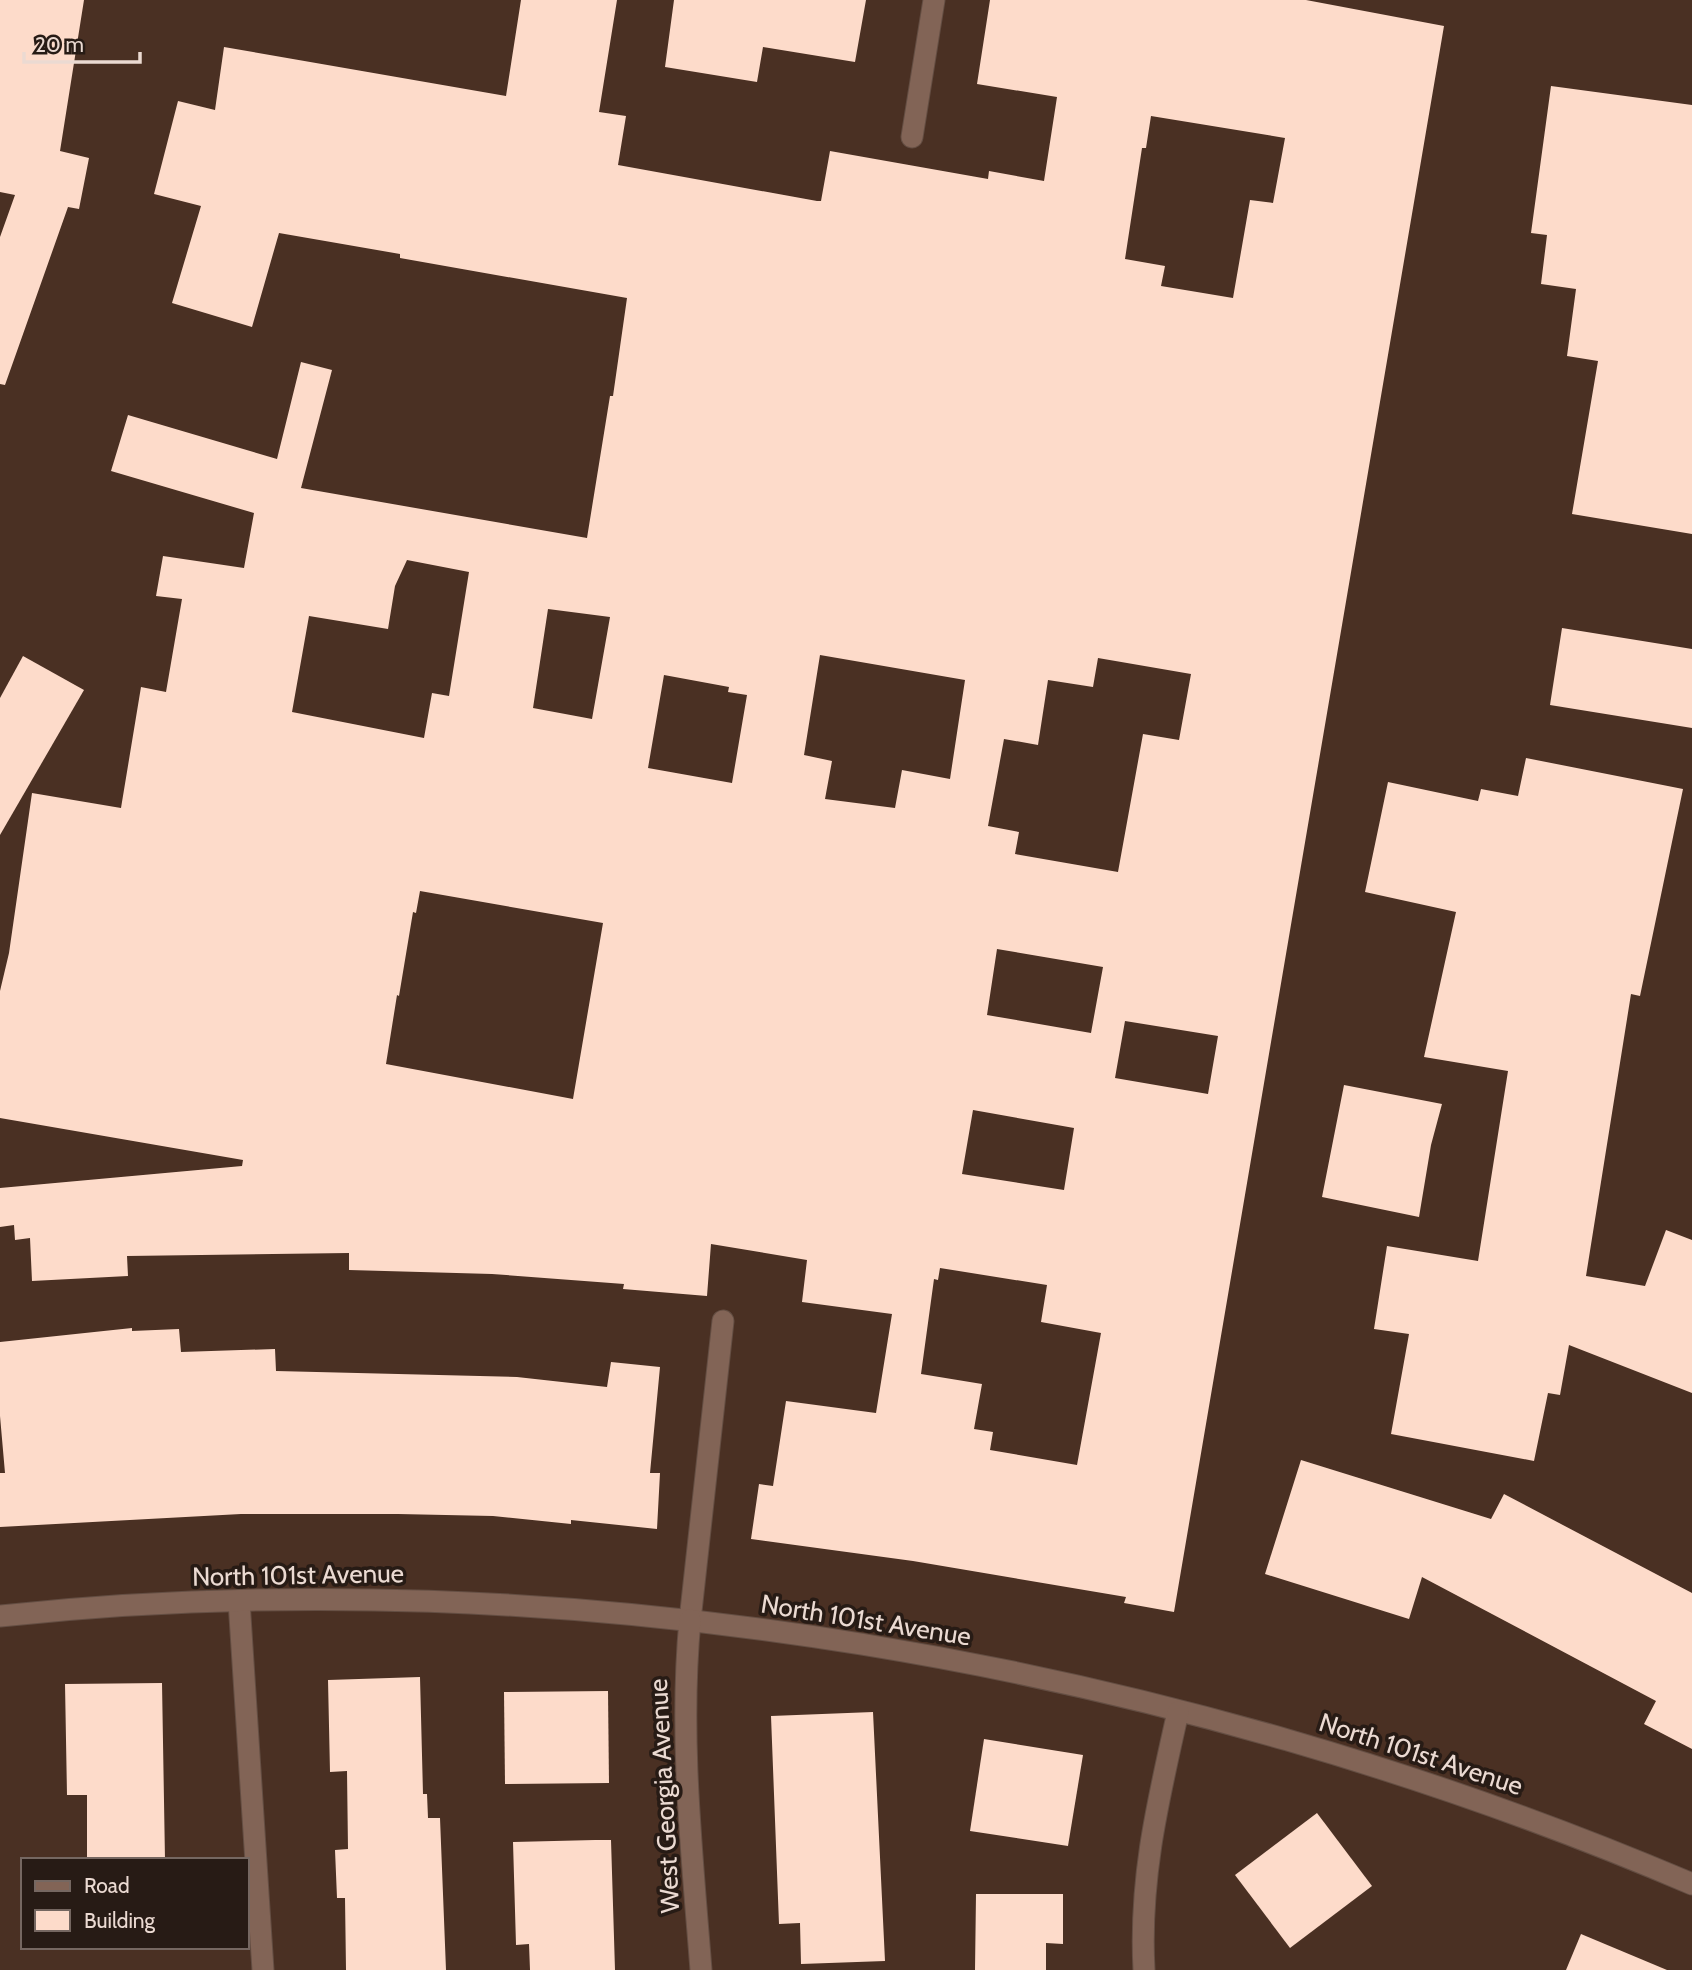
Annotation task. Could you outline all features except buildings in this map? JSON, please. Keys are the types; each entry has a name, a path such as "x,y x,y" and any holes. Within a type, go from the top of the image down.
{"street":[{"path":"912,137 934,0"},
{"name":"West Georgia Avenue","path":"701,1970 685,1750 684,1681 723,1321"},
{"path":"239,1601 263,1970"},
{"name":"North 101st Avenue","path":"0,1616 239,1601 478,1603 690,1620 895,1650 1031,1677 1275,1738 1488,1803 1595,1843 1692,1884"},
{"path":"1144,1970 1141,1918 1150,1836 1178,1712"}]}
